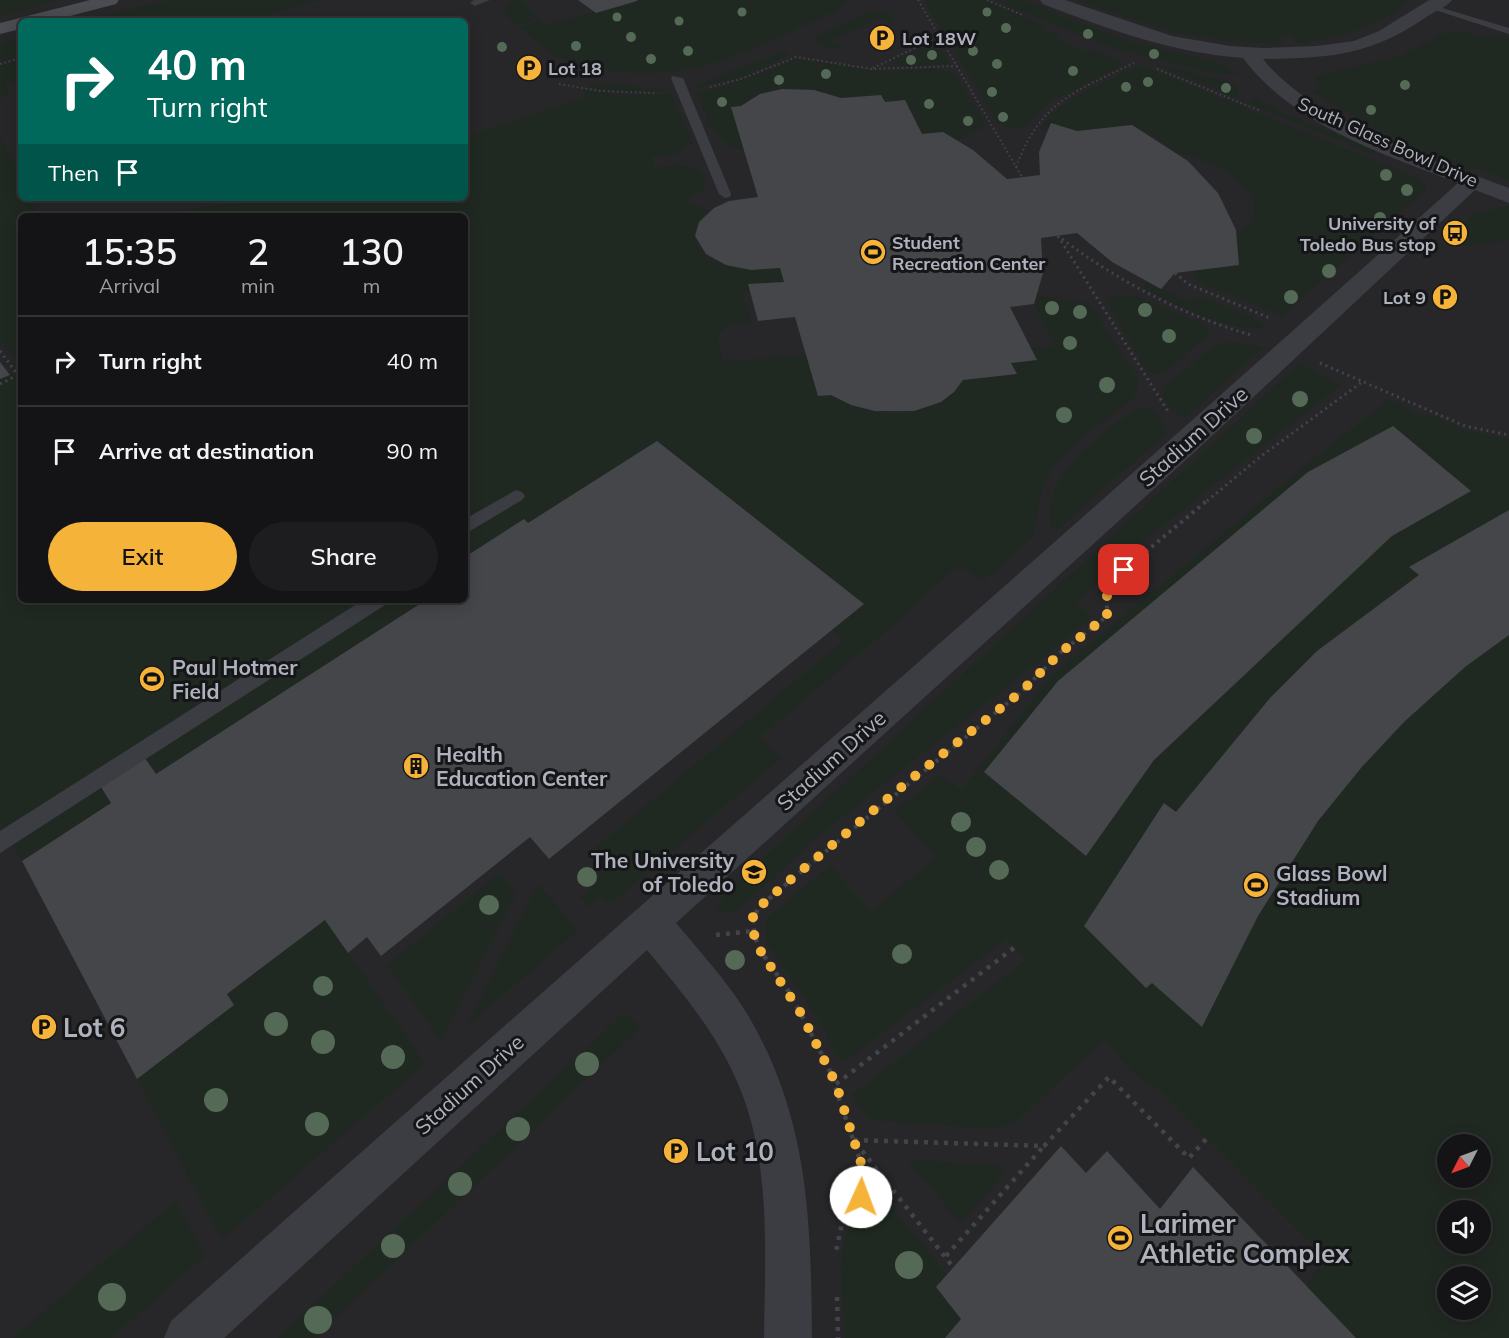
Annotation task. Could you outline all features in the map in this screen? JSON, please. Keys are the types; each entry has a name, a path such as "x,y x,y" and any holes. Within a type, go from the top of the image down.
{"street":[{"path":"41,18 110,0"},
{"path":"1048,0 1159,39 1218,52 1250,54 1306,53 1355,45 1394,31 1438,3"},
{"path":"0,29 18,24"},
{"name":"South Glass Bowl Drive","path":"1250,54 1270,81 1304,106 1378,142 1509,196"},
{"name":"Stadium Drive","path":"188,1338 1189,441 1473,181"},
{"path":"650,922 733,1029 764,1097 783,1165 787,1199 788,1338"}],"lane":[{"path":"1438,3 1509,31"},
{"path":"677,78 725,194"},
{"path":"468,525 516,496"},
{"path":"0,843 373,603"}],"path":[{"path":"918,0 1022,177"},
{"path":"987,0 1030,18"},
{"path":"872,69 940,36"},
{"path":"700,89 741,79 794,57 872,69 957,66"},
{"path":"0,64 18,59"},
{"path":"1016,167 1027,136 1047,110 1134,63 1125,59"},
{"path":"1155,68 1271,115"},
{"path":"559,84 620,93 661,93"},
{"path":"1189,441 1152,390 1058,236 1100,269 1156,300 1189,315 1256,337"},
{"path":"1175,273 1188,284 1274,320"},
{"path":"0,351 18,373"},
{"path":"1312,359 1465,426 1509,435"},
{"path":"0,384 18,376"},
{"path":"835,1260 842,1223 861,1197 864,1184 854,1140 836,1084 814,1037 783,983 762,954 753,931 753,916 758,908 910,780 1021,692 1060,653 1107,616 1107,584 1260,457 1362,382"},
{"path":"710,936 753,931"},
{"path":"836,1084 1015,947"},
{"path":"946,1256 1109,1077 1189,1158 1207,1138"},
{"path":"854,1140 1044,1146"},
{"path":"854,1140 954,1267"},
{"path":"837,1293 838,1338"}],"shaded area":[{"name":"The University of Toledo","path":"0,0 1509,0 1509,1338 0,1338"},
{"path":"0,0 61,0 0,16"},
{"path":"165,0 320,0 251,18 96,18"},
{"path":"517,0 524,0 524,4 539,17 517,26 504,12 508,5"},
{"path":"639,0 845,0 839,9 757,47 702,66 673,71 644,73 596,69 579,65 555,54 519,27 540,20 546,25"},
{"path":"924,0 983,0 1044,25 1045,30 1060,36 1056,39 1087,52 1093,49 1118,60 1122,65 1054,100 1026,127 1009,128 997,122"},
{"path":"994,0 1023,0 1122,39 1216,62 1239,75 1209,72 1112,48"},
{"path":"1076,0 1412,0 1371,24 1331,38 1297,43 1289,35 1277,36 1282,43 1254,43 1202,37 1152,26"},
{"path":"871,11 885,11 894,17 895,21 890,23 878,18 831,40 842,46 840,48 823,47 815,43 816,36"},
{"path":"1462,32 1496,39 1502,36 1509,38 1509,181 1476,168 1466,170 1421,150 1381,131 1312,92 1321,89 1315,78 1321,74 1401,56 1446,33"},
{"path":"18,38 18,57 0,62 0,43"},
{"path":"931,47 943,51 950,64 904,67 895,63 896,59 920,48"},
{"path":"783,52 790,54 744,76 696,88 722,75"},
{"path":"798,59 875,71 939,69 954,73 984,120 983,128 956,140 943,132 922,134 905,100 885,102 881,95 841,98 821,91 790,88 768,91 749,99 741,106 744,149 729,147 711,126 696,92 724,86"},
{"path":"18,61 18,80 6,83 10,94 0,97 0,66"},
{"path":"1149,62 1226,81 1237,88 1238,95 1236,98"},
{"path":"1138,66 1417,178 1426,183 1427,189 1282,316 1198,282 1192,271 1239,265 1236,230 1243,230 1252,218 1254,207 1251,196 1236,178 1213,165 1179,153 1149,133 1132,126 1119,125 1077,131 1051,123 1045,132 1041,130 1046,121 1068,102 1099,84"},
{"path":"603,83 670,90 632,92 585,87"},
{"path":"582,90 623,95 671,94 693,143 679,153 651,157 654,167 689,167 706,176 703,189 686,200 710,211 703,217 695,231 697,244 704,254 727,266 755,269 780,268 784,282 749,284 751,292 741,293 752,322 730,324 719,333 718,344 724,362 806,355 818,396 835,398 876,412 904,413 931,406 954,391 963,380 1017,374 1011,363 1037,360 1032,348 1055,346 1034,304 1037,295 1090,304 1134,373 1139,385 1133,399 1082,437 1052,468 1039,499 1035,529 1031,539 984,580 961,568 952,571 892,626 760,737 781,758 611,903 605,903 600,897 590,907 580,897 592,887 600,875 602,861 596,847 844,640 832,629 863,604 657,441 528,523 524,519 468,555 468,213 156,213 258,201 468,201 468,136 587,97"},
{"path":"1257,98 1284,113 1376,151 1372,154 1252,105 1250,101"},
{"path":"0,134 18,172 18,201 32,201 38,213 18,213 18,364 0,341"},
{"path":"1509,205 1509,240 1465,246 1443,238 1448,234 1458,238 1465,234 1457,229 1472,215"},
{"path":"1146,282 1189,302 1198,296 1250,316 1268,327 1238,326 1204,316 1144,288"},
{"path":"1134,295 1205,325 1210,333 1166,372 1158,374 1150,372 1145,369 1107,301 1109,298"},
{"path":"1238,342 1263,348 1185,418 1173,412 1163,398 1165,387 1210,349 1220,343"},
{"path":"1300,363 1340,385 1127,554 1076,603 1092,616 1055,648 810,843 769,882 731,913 714,910 728,891"},
{"name":"Paul Hotmer Field","path":"18,371 18,603 421,603 156,774 101,787 111,803 22,861 0,821 0,379"},
{"name":"Glass Bowl Stadium","path":"1390,399 1422,416 1427,413 1466,431 1509,439 1509,1338 1356,1338 1306,1286 1325,1257 1154,1085 1147,1086 1103,1040 1014,1124 992,1129 871,1120 852,1095 1027,959 1006,939 844,1062 838,1058 816,1015 766,942 766,919 830,865 871,912 937,856 894,811 940,775 962,790 1050,677 1302,468"},
{"path":"1141,407 1155,412 1168,432 1058,529 1051,527 1050,508 1055,490 1064,473 1093,441"},
{"path":"500,873 516,894 441,1041 387,965"},
{"path":"538,884 578,930 467,1026"},
{"path":"325,920 425,1063 222,1240 137,1079 234,1005 227,994"},
{"path":"624,1013 641,1027 315,1338 278,1338"},
{"path":"908,1160 1001,1165 1005,1174 960,1224"},
{"path":"176,1201 205,1256 111,1338 12,1338"},
{"path":"882,1204 889,1204 947,1275 961,1319 945,1338 845,1338 841,1274 844,1241 849,1227 857,1216"}],"building":[{"path":"578,0 637,0 637,1 596,13"},
{"name":"Student Recreation Center","path":"782,89 814,90 841,98 881,95 885,102 905,100 922,134 943,132 973,150 1007,179 1040,175 1039,152 1051,123 1077,131 1132,125 1188,161 1218,193 1236,230 1239,265 1175,273 1161,289 1112,262 1077,233 1041,238 1043,273 1034,304 1010,307 1037,360 1011,363 1017,374 963,380 954,392 941,402 914,411 875,411 851,405 831,395 818,396 795,317 758,321 748,284 784,282 780,268 751,270 726,265 706,254 695,236 699,222 714,208 729,201 758,197 731,107 741,106 760,94"},
{"path":"0,362 10,375 0,379"},
{"path":"1393,426 1471,491 1392,536 1154,760 1086,856 984,772 1058,681 1308,472"},
{"name":"Health Education Center","path":"657,441 864,604 549,859 530,837 381,956 367,937 348,953 325,920 227,994 234,1005 137,1079 22,861 111,803 101,787 145,758 156,774 421,603 468,603 468,555 524,519 528,523"},
{"path":"1509,510 1509,635 1465,667 1404,722 1361,768 1318,821 1258,916 1202,1027 1152,983 1146,988 1084,926 1164,803 1176,812 1270,698 1317,651 1419,575 1409,567"},
{"name":"Larimer Athletic Complex","path":"1061,1146 1086,1173 1107,1151 1160,1209 1193,1167 1356,1338 945,1338 961,1319 936,1287"}],"place":[{"name":"Lot 18W","path":"882,38"},
{"name":"Lot 18","path":"529,68"},
{"name":"University of Toledo Bus stop","path":"1455,233"},
{"name":"Student Recreation Center","path":"873,252"},
{"name":"Lot 9","path":"1445,297"},
{"name":"Paul Hotmer Field","path":"152,679"},
{"name":"Health Education Center","path":"416,766"},
{"name":"The University of Toledo","path":"754,872"},
{"name":"Glass Bowl Stadium","path":"1256,885"},
{"name":"Lot 6","path":"44,1027"},
{"name":"Lot 10","path":"676,1151"},
{"name":"Larimer Athletic Complex","path":"1120,1238"}],"route":[{"path":"861,1197 864,1184 862,1166 836,1084 802,1015 758,947 753,931 753,916 758,908 789,881 910,780 1021,692 1060,653 1107,616 1107,584 1124,570"}]}
